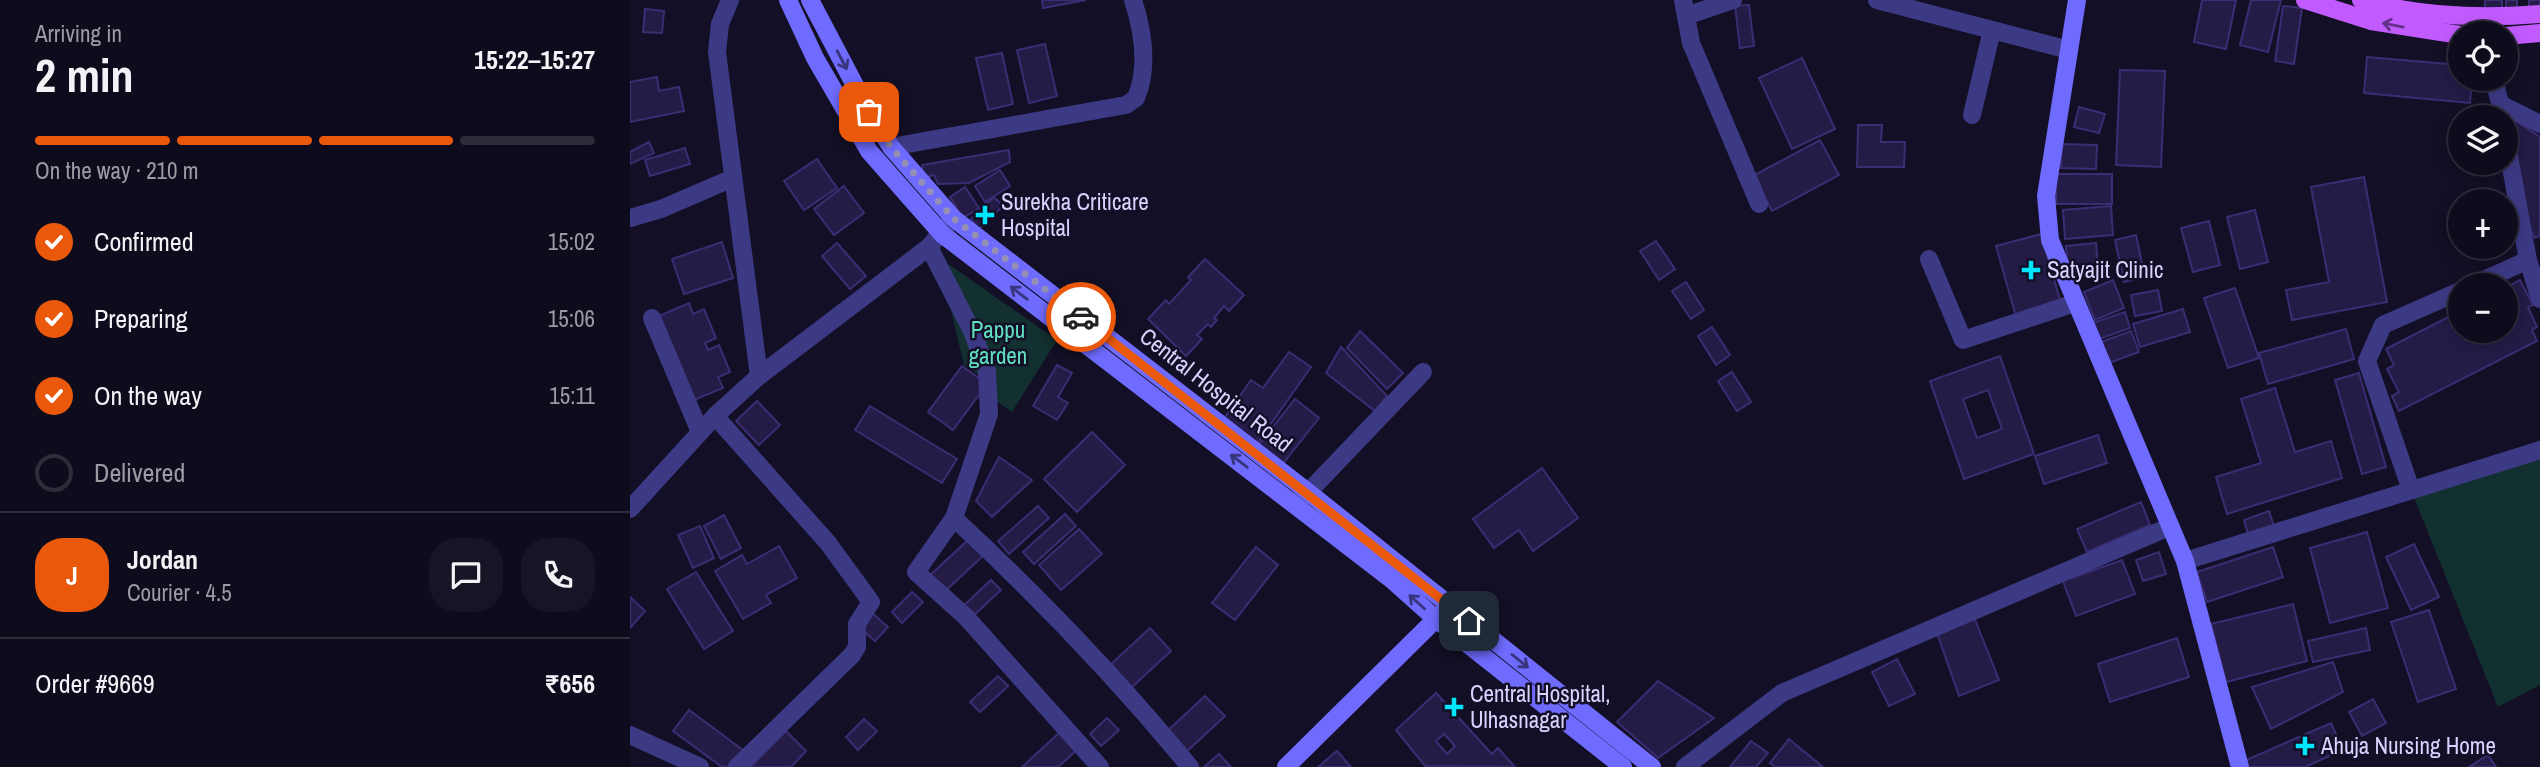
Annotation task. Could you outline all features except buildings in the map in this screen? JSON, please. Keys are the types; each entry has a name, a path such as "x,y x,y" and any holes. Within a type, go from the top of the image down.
{"main road":[{"path":"2305,0 2371,21 2448,33"},
{"path":"2361,0 2391,9 2456,21"},
{"path":"2505,21 2540,13"},
{"path":"2518,35 2540,33"}],"street":[{"path":"730,0 720,24 717,52 759,376"},
{"name":"Central Hospital Road","path":"788,0 815,58 869,150 935,240 1448,604 1653,767"},
{"name":"Central Hospital Road","path":"810,0 869,112 891,147 953,218 1302,498 1437,620 1623,767"},
{"path":"891,147 1126,105 1136,98 1144,65 1139,19 1133,0"},
{"path":"1733,0 1684,8 1691,43 1759,204"},
{"path":"1878,0 2069,50"},
{"path":"2077,0 2046,196 2050,240 2185,561 2240,767"},
{"path":"1972,115 1992,30"},
{"path":"2518,117 2540,124"},
{"path":"2513,175 2528,260 2540,299"},
{"path":"630,218 662,209 733,178"},
{"path":"630,509 715,416 759,376 935,240 953,218"},
{"path":"935,240 987,371 989,414 954,518 916,572 966,617 1100,767"},
{"path":"1929,259 1963,340 2075,303"},
{"path":"2499,273 2528,260"},
{"path":"2411,490 2367,361 2383,325 2448,296"},
{"path":"652,318 700,432"},
{"path":"1302,498 1423,372"},
{"path":"715,416 828,543 872,602 857,624 857,647 852,655 737,767"},
{"path":"2185,561 2540,450"},
{"path":"954,518 1035,594 1118,680 1190,767"},
{"path":"1685,767 1782,693 2169,527"},
{"path":"1286,767 1437,620 1448,604"},
{"path":"630,735 700,767"}],"green space":[{"name":"Pappu garden","path":"944,261 1057,340 1012,412 984,393 990,383 964,365 947,294"},
{"path":"2540,454 2540,685 2498,707 2411,490"}],"way so far":[{"path":"869,112 891,147 953,218 1081,317"}],"place":[{"name":"Surekha Criticare Hospital","path":"985,215"},
{"name":"Satyajit Clinic","path":"2031,270"},
{"name":"Central Hospital, Ulhasnagar","path":"1454,707"},
{"name":"Ahuja Nursing Home","path":"2305,746"}],"route":[{"path":"1081,317 1308,492 1469,621"}]}
